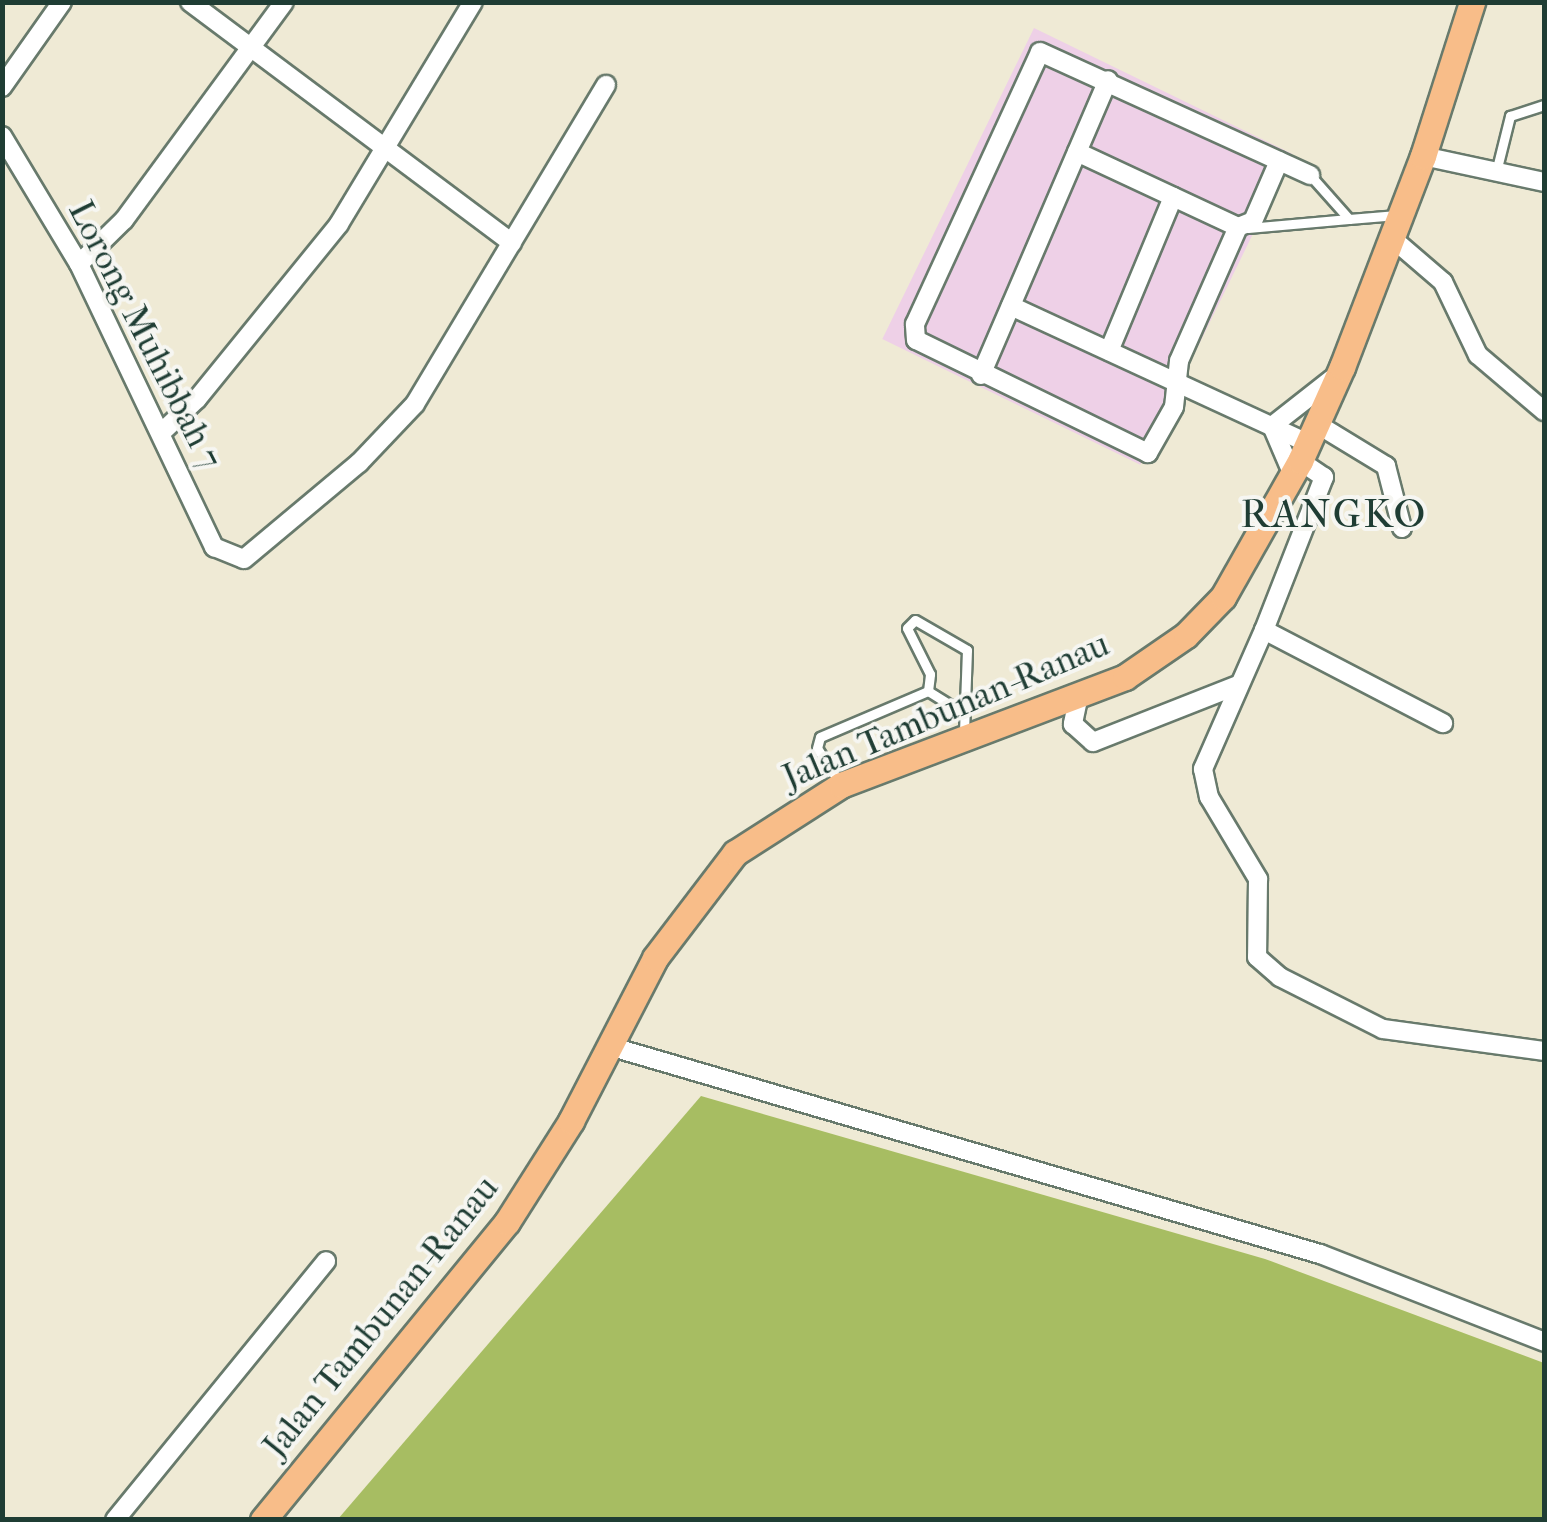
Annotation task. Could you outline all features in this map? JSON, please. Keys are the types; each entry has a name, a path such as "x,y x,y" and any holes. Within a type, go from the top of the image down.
{"main road":[{"name":"Jalan Tambunan-Ranau","path":"263,1520 506,1222 610,1046 655,958 709,880 758,834 841,785 963,723 1079,695 1144,666 1208,613 1246,565 1342,367 1398,227 1472,2"}],"street":[{"path":"2,87 62,2"},
{"path":"190,2 512,242 606,84"},
{"path":"78,264 124,220 256,48 284,2"},
{"path":"161,432 198,399 326,239 386,150 473,2"},
{"path":"1279,161 1253,221 1238,228 1179,362 1174,407 1156,447 1144,453 920,345 916,324 1034,55 1051,53 1310,175"},
{"path":"982,375 1108,80"},
{"name":"Lorong Muhibbah 7","path":"2,136 78,264 214,547 232,559 256,553 402,420 512,242"},
{"path":"1077,152 1238,228"},
{"path":"1423,156 1544,182"},
{"path":"1109,351 1173,197"},
{"path":"1398,227 1443,282 1478,355 1544,410"},
{"path":"1011,306 1272,426 1304,451 1324,477 1241,684 1224,708 1203,769 1209,797 1258,879 1257,958 1280,977 1383,1029 1544,1051"},
{"path":"1272,426 1342,367"},
{"path":"1272,426 1304,451 1386,466 1402,528"},
{"path":"1264,630 1443,723"},
{"path":"1079,695 1072,724 1093,742 1241,684"},
{"path":"610,1046 1286,1243 1544,1342"},
{"path":"114,1520 326,1262"}],"lane":[{"path":"1496,172 1510,116 1544,104"},
{"path":"1310,175 1349,218"},
{"path":"1238,228 1349,218 1398,227"},
{"path":"928,690 930,674 907,628 916,620 967,650 963,723"},
{"path":"928,690 963,723"},
{"path":"841,785 817,748 820,737 928,690"}],"shaded area":[{"path":"1034,28 1292,154 1140,465 882,339"}],"green space":[{"path":"701,1096 1265,1259 1544,1363 1544,1519 338,1519"}],"district":[{"name":"RANGKO","path":"1334,514"}]}
